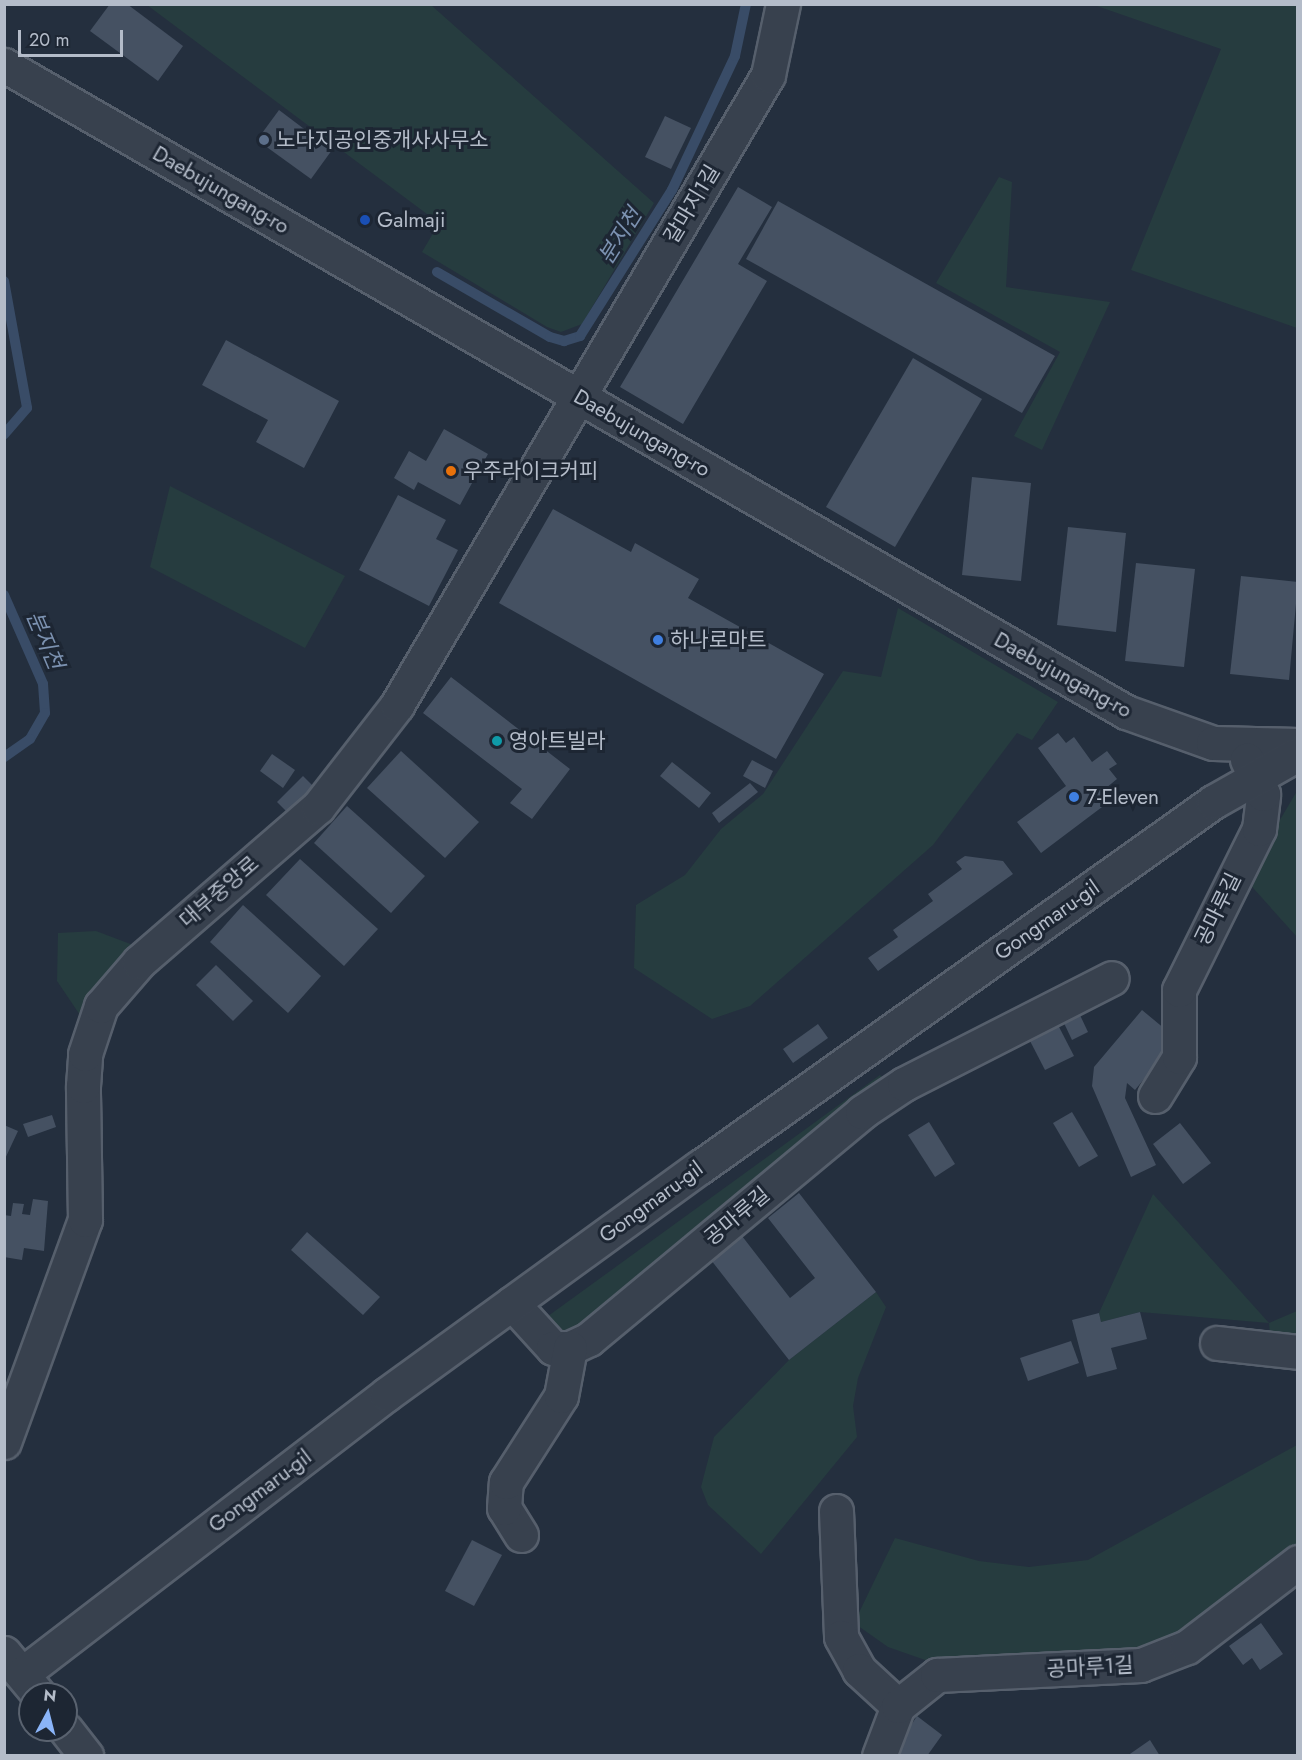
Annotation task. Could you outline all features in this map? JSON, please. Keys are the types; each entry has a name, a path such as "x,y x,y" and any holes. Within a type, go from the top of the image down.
{"street":[{"name":"갈마지1길","path":"579,395 768,75 783,4"},
{"name":"Daebujungang-ro","path":"6,70 579,395 1126,712 1213,743 1298,744"},
{"name":"대부중앙로","path":"4,1442 82,1232 88,1196 84,1065 101,1006 139,962 318,807 367,750 579,395"},
{"path":"1213,743 1251,761 1259,776"},
{"path":"1213,743 1223,778 1213,802"},
{"name":"Gongmaru-gil","path":"21,1674 512,1303 1213,802 1298,754"},
{"name":"공마루길","path":"1155,1096 1179,1057 1179,990 1259,829 1259,776"},
{"name":"공마루길","path":"570,1348 589,1339 828,1139 904,1084 1112,978"},
{"path":"876,1042 904,1084"},
{"path":"512,1303 539,1337 553,1348 570,1348 561,1396 506,1482 504,1508 521,1535"},
{"path":"1217,1343 1298,1352"},
{"path":"836,1511 841,1637 859,1670 898,1706"},
{"name":"공마루1길","path":"879,1755 898,1706 924,1682 952,1672 1118,1669 1165,1657 1208,1632 1298,1562"},
{"path":"76,1742 86,1755"}],"green space":[{"path":"147,5 431,5 654,203 582,324 561,332 547,327 422,252 439,223"},
{"path":"1094,5 1297,5 1297,328 1131,270 1221,49"},
{"path":"999,177 1012,182 1006,287 1110,302 1042,450 1014,436 1060,352 936,283"},
{"path":"170,486 345,576 305,648 150,567"},
{"path":"898,608 1058,702 1032,740 1017,733 933,845 750,1006 712,1019 634,968 636,905 685,875 721,829 763,794 843,671 881,677"},
{"path":"1297,791 1297,937 1245,879"},
{"path":"96,931 141,948 84,1021 57,981 58,933"},
{"path":"880,1075 887,1083 575,1329 560,1331 544,1319"},
{"path":"1153,1194 1269,1323 1140,1312 1101,1322 1099,1313"},
{"path":"876,1292 886,1307 858,1378 853,1406 857,1437 761,1554 708,1505 701,1487 714,1437 789,1360"},
{"path":"1297,1311 1297,1340 1270,1334 1269,1323"},
{"path":"1297,1445 1297,1554 1205,1625 1126,1661 928,1661 888,1647 854,1623 895,1538 979,1561 1029,1567 1088,1560"}],"building":[{"path":"110,4 127,4 183,46 158,81 90,31"},
{"path":"279,110 332,150 311,179 257,140"},
{"path":"665,116 691,128 671,169 645,157"},
{"path":"738,187 772,207 738,264 767,281 683,424 620,387"},
{"path":"778,201 1055,356 1022,413 746,259"},
{"path":"226,340 339,401 304,468 256,442 268,420 202,385"},
{"path":"913,358 982,399 895,547 826,507"},
{"path":"444,429 488,454 460,505 418,482 414,490 394,478 409,451 426,461"},
{"path":"972,477 1031,483 1021,581 962,575"},
{"path":"398,495 446,520 436,539 458,550 429,606 359,570"},
{"path":"553,509 631,552 635,543 699,579 688,598 824,674 776,759 499,603"},
{"path":"1068,527 1126,533 1116,632 1057,625"},
{"path":"1136,563 1195,569 1184,667 1125,661"},
{"path":"1241,576 1298,582 1289,680 1230,674"},
{"name":"영아트빌라","path":"451,677 570,769 532,819 510,803 522,789 423,713"},
{"path":"1058,733 1066,743 1074,737 1092,762 1107,751 1117,764 1109,769 1117,779 1106,788 1114,798 1041,853 1017,822 1066,786 1038,748"},
{"path":"401,751 479,822 445,858 367,788"},
{"path":"272,754 295,770 283,788 260,771"},
{"path":"752,760 773,771 765,788 743,776"},
{"path":"672,762 711,793 699,808 660,776"},
{"path":"303,776 317,790 291,816 277,802"},
{"path":"750,783 758,792 719,823 712,813"},
{"path":"347,806 425,876 391,913 314,843"},
{"path":"965,856 1003,861 1013,874 878,971 868,958 898,937 893,930 933,901 928,894 962,869 956,862"},
{"path":"300,859 378,929 344,966 266,895"},
{"path":"243,905 321,976 288,1013 210,942"},
{"path":"216,965 253,1001 233,1021 196,985"},
{"path":"1142,1010 1177,1039 1135,1090 1127,1083 1125,1098 1156,1165 1131,1177 1092,1086 1094,1067"},
{"path":"1079,1013 1088,1032 1072,1040 1063,1021"},
{"path":"818,1024 828,1038 793,1063 783,1049"},
{"path":"1058,1025 1074,1056 1045,1070 1029,1039"},
{"path":"1072,1112 1098,1156 1079,1167 1053,1123"},
{"path":"52,1115 56,1127 28,1137 23,1124"},
{"path":"929,1122 955,1164 935,1177 908,1135"},
{"path":"1180,1123 1211,1163 1183,1184 1153,1144"},
{"path":"4,1125 18,1131 4,1161"},
{"path":"799,1193 876,1292 789,1360 711,1260 742,1236 790,1298 815,1278 768,1218"},
{"path":"33,1199 48,1201 44,1251 24,1248 22,1260 4,1257 4,1215 11,1216 13,1203 24,1204 22,1214 30,1215"},
{"path":"307,1232 380,1297 363,1315 291,1250"},
{"path":"1140,1312 1147,1339 1111,1348 1117,1369 1087,1377 1072,1320 1099,1313 1101,1322"},
{"path":"1071,1341 1079,1363 1028,1381 1020,1358"},
{"path":"472,1540 502,1555 474,1606 445,1591"},
{"path":"1261,1623 1283,1654 1260,1670 1252,1658 1243,1665 1229,1646"},
{"path":"917,1716 942,1735 927,1756 891,1756"},
{"path":"1150,1740 1160,1756 1127,1756"}],"waterway":[{"name":"분지천","path":"437,272 550,337 564,341 580,336 672,190 735,56 746,4"},
{"name":"분지천","path":"4,281 27,408 4,434"},
{"name":"분지천","path":"4,595 43,684 45,713 30,739 4,757"}],"place":[{"name":"노다지공인중개사사무소","path":"264,140"},
{"name":"Galmaji","path":"365,220"},
{"name":"우주라이크커피","path":"451,471"},
{"name":"하나로마트","path":"658,640"},
{"name":"영아트빌라","path":"497,741"},
{"name":"7-Eleven","path":"1074,797"}]}
